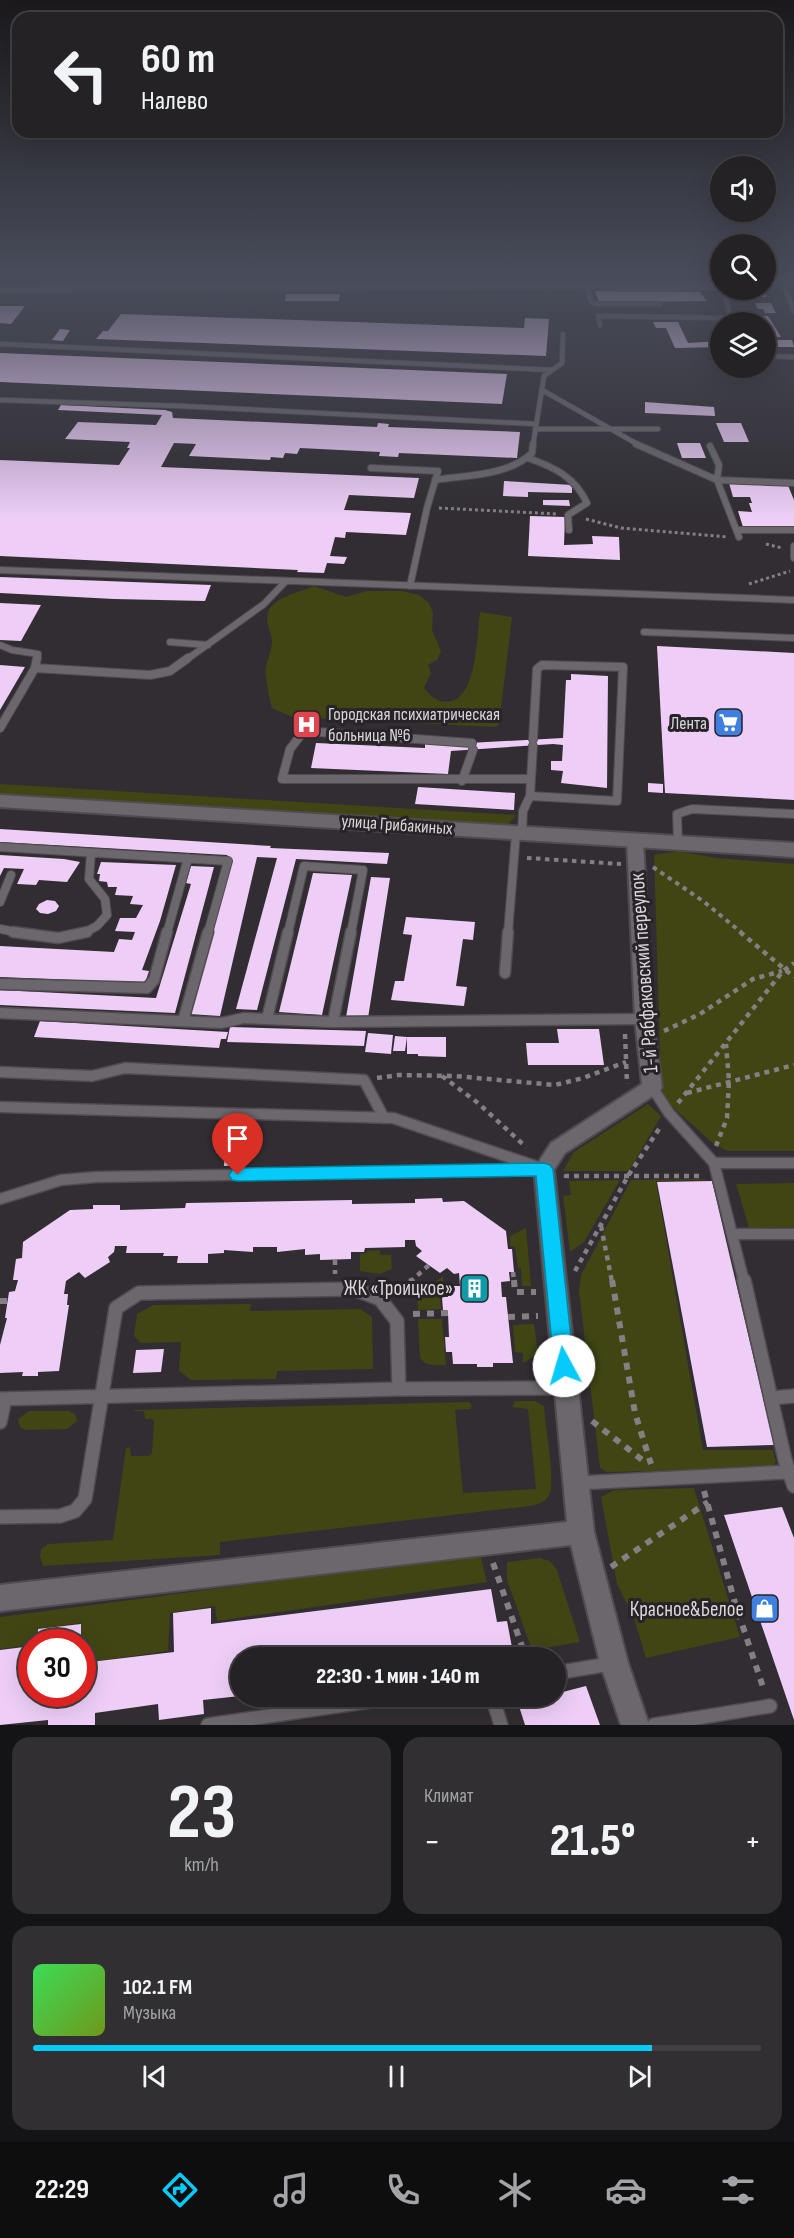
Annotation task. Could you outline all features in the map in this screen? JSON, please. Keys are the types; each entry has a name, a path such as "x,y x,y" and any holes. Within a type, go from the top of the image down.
{"street":[{"name":"улица Грибакиных","path":"0,801 794,850"},
{"name":"1-й Рабфаковский переулок","path":"537,1160 652,1087 627,863 635,840"},
{"path":"537,1160 566,1388 580,1532 614,1663 635,1725"},
{"path":"0,1598 580,1532"}],"lane":[{"path":"265,356 552,370"},
{"path":"435,480 507,467 528,458 531,453 544,376 562,363 562,356"},
{"path":"542,390 604,429 685,468 717,480 794,483"},
{"path":"0,400 180,406 536,427 658,429"},
{"path":"710,446 719,465 717,480 738,533 794,530"},
{"path":"528,458 551,465 568,476 581,489 587,503 568,515 569,530"},
{"path":"371,468 475,472"},
{"path":"410,586 438,471"},
{"path":"794,546 794,556"},
{"path":"0,570 794,600"},
{"path":"35,669 160,674 177,668 264,604 286,581"},
{"path":"644,632 794,639"},
{"path":"170,642 208,645"},
{"path":"0,645 12,650 38,654 35,669 0,728"},
{"path":"505,973 514,857 523,811 530,796 537,669 542,665 623,667 617,801 530,796"},
{"path":"462,780 472,746 304,731 290,749 282,779 462,780 530,779"},
{"path":"678,843 677,814 692,809 794,814"},
{"path":"0,847 228,861 183,1021"},
{"path":"0,929 38,937 65,938 99,926 107,915 105,899 89,879 91,853"},
{"path":"0,984 147,988 154,980 188,858"},
{"path":"267,1019 304,866 363,870 333,1022"},
{"path":"0,903 11,875"},
{"path":"0,1013 221,1023 244,1018 333,1022 644,1019"},
{"path":"0,1072 92,1076 125,1068 364,1080 384,1118"},
{"path":"652,1087 669,1113 712,1161 733,1234 788,1472 794,1486"},
{"path":"0,1107 384,1118 409,1123 522,1164 537,1160"},
{"path":"0,1199 62,1180 96,1177 537,1160"},
{"path":"712,1161 794,1163"},
{"path":"733,1234 794,1234"},
{"path":"0,1517 60,1516 75,1511 85,1499 116,1308 139,1293 354,1289 380,1299 397,1321 399,1389"},
{"path":"0,1422 2,1399 399,1389 566,1388"},
{"path":"771,1398 794,1396"},
{"path":"575,1483 788,1472"},
{"path":"566,1671 614,1663"},
{"path":"654,1725 770,1706"},
{"path":"208,1725 330,1707"},
{"path":"495,1707 501,1725"}],"path":[{"path":"745,585 794,570"},
{"path":"514,857 650,865 670,877 737,928 794,977"},
{"path":"647,1038 677,1026 709,1008 740,986 774,971 783,971"},
{"path":"712,1161 727,1118 729,1081 726,1044"},
{"path":"364,1080 399,1075 442,1076 497,1078 555,1085 584,1078 626,1062"},
{"path":"685,1093 794,1065"},
{"path":"442,1076 478,1103 537,1160"},
{"path":"566,1184 566,1176 717,1176"},
{"path":"601,1225 635,1413 652,1465 660,1479"},
{"path":"335,1260 335,1269"},
{"path":"400,1292 429,1264"},
{"path":"513,1272 515,1292 536,1292"},
{"path":"0,1301 8,1301"},
{"path":"413,1314 448,1313"},
{"path":"508,1317 539,1316"},
{"path":"612,1437 642,1461 652,1465"},
{"path":"701,1478 735,1603 770,1706"},
{"path":"592,1580 708,1502"},
{"path":"486,1543 522,1647"}],"green space":[{"path":"314,586 346,597 367,591 402,591 419,595 428,602 433,612 432,630 441,651 437,660 428,665 431,673 424,688 432,697 443,702 460,697 471,676 480,612 512,617 499,724 496,727 292,717 272,708 266,670 272,644 267,622 269,610 277,601"},
{"path":"0,784 516,815 508,825 0,795"},
{"path":"678,851 716,858 794,864 794,1151 728,1151 715,1145 665,1098 661,1085 654,855"},
{"path":"648,1104 661,1116 629,1171 563,1171 574,1152"},
{"path":"620,1180 584,1242 570,1252 563,1196 571,1195 569,1181"},
{"path":"631,1180 707,1180 656,1181 703,1450 773,1450 776,1462 771,1468 607,1472 600,1468 579,1291 581,1275"},
{"path":"794,1183 794,1227 749,1228 736,1184"},
{"path":"526,1228 531,1286 522,1286 521,1268 518,1268 515,1247 510,1246 510,1236"},
{"path":"380,1250 380,1255 391,1255 392,1269 380,1274 360,1271 360,1254"},
{"path":"443,1276 445,1296 440,1297 441,1309 418,1310 417,1297"},
{"path":"251,1304 250,1311 360,1309 372,1317 373,1369 277,1371 276,1379 191,1380 179,1371 181,1342 141,1343 134,1336 137,1314 153,1305"},
{"path":"418,1319 442,1319 446,1365 428,1364 420,1357"},
{"path":"534,1324 538,1354 523,1363 523,1353 515,1352 513,1325"},
{"path":"515,1401 535,1401 544,1406 551,1464 551,1486 549,1496 539,1503 530,1506 220,1542 220,1555 43,1566 40,1556 41,1549 48,1544 113,1540 126,1448 130,1447 131,1456 149,1456 152,1453 154,1422 152,1419 145,1419 144,1411 133,1411 135,1410 469,1402 472,1406 470,1409 455,1410 463,1493 536,1489 528,1409 512,1407"},
{"path":"29,1411 69,1411 75,1414 77,1421 67,1429 25,1430 20,1427 18,1419"},
{"path":"694,1488 740,1637 646,1658 634,1618 617,1584 601,1497 614,1490"},
{"path":"480,1554 487,1582 217,1621 215,1606 170,1613 168,1651 96,1661 96,1629 81,1629 81,1623 37,1629 18,1629 18,1647 0,1649 0,1617"},
{"path":"539,1558 550,1561 557,1570 580,1642 550,1647 531,1647 507,1580 507,1562"}],"building":[{"path":"0,356 84,356 507,374 502,404 0,382"},
{"path":"645,402 714,407 715,416 645,413"},
{"path":"61,405 165,410 172,412 173,418 377,427 378,423 389,424 388,427 520,432 517,458 399,453 398,457 379,456 380,452 300,448 297,454 285,453 283,458 271,457 270,460 189,456 196,444 174,443 161,467 419,478 414,498 349,495 344,510 411,513 406,535 346,532 345,538 335,537 330,556 347,557 344,564 327,563 324,573 0,556 0,460 119,465 130,448 127,448 130,442 65,439 78,422 156,425 162,415 58,410"},
{"path":"716,423 741,423 749,442 724,442"},
{"path":"677,443 700,443 706,458 682,458"},
{"path":"504,481 572,485 572,493 528,492 528,497 503,496"},
{"path":"729,483 787,483 794,500 794,527 743,527 738,511 752,512 749,503 752,503 750,497 733,497"},
{"path":"543,500 569,500 570,506 543,505"},
{"path":"530,516 565,517 564,545 593,544 592,536 619,537 620,560 528,556"},
{"path":"0,577 211,585 205,601 114,599 0,593"},
{"path":"0,603 41,605 21,641 0,640"},
{"name":"Лента","path":"657,646 794,653 794,800 665,793"},
{"path":"0,665 25,667 0,710"},
{"path":"571,674 608,676 607,788 561,783 563,771 551,770 551,761 562,761 563,745 553,744 451,751 448,774 311,768 316,743 425,748 425,743 450,744 563,738 566,680 571,680"},
{"path":"648,783 663,784 663,793 648,792"},
{"path":"418,787 515,793 514,810 415,804"},
{"path":"0,829 271,846 270,848 389,853 387,864 296,859 257,1010 236,1009 277,858 257,857 220,1016 189,1014 232,861 227,855 0,842"},
{"path":"0,855 80,862 67,882 39,880 36,885 17,884 24,869 4,868 0,876"},
{"path":"101,862 176,865 160,921 142,970 149,971 145,983 0,977 0,946 114,952 119,939 132,940 135,932 115,931 120,918 136,918 143,905 130,904 133,896 115,895 117,887 108,887 107,882 99,881 100,874 97,874"},
{"path":"191,866 214,867 175,1013 0,1005 0,990 156,998 191,884 186,883"},
{"path":"313,873 352,875 322,1015 279,1012"},
{"path":"371,877 390,878 368,1018 346,1017"},
{"path":"47,900 55,901 59,906 56,911 48,914 40,913 36,909 39,904"},
{"path":"406,917 475,922 473,940 463,939 456,986 467,987 464,1006 391,1000 395,981 404,981 412,935 403,934"},
{"path":"40,1021 228,1032 226,1039 221,1039 219,1048 34,1037"},
{"path":"230,1027 366,1031 364,1046 227,1042"},
{"path":"557,1029 599,1029 604,1065 528,1065 526,1043 559,1043"},
{"path":"368,1033 393,1035 391,1054 365,1052"},
{"path":"395,1036 407,1037 405,1051 393,1051"},
{"path":"407,1037 446,1037 446,1057 407,1054"},
{"path":"225,1152 244,1152 244,1165 224,1166"},
{"path":"712,1181 774,1445 707,1447 657,1182"},
{"name":"ЖК «Троицкое»","path":"442,1198 443,1202 464,1201 506,1231 508,1249 512,1249 514,1272 509,1272 510,1281 501,1282 502,1297 506,1297 513,1363 493,1363 493,1367 453,1364 452,1352 446,1352 445,1337 449,1337 448,1313 447,1310 443,1310 442,1297 448,1297 447,1286 460,1286 459,1273 454,1274 447,1268 440,1273 416,1256 422,1251 416,1246 415,1240 405,1240 405,1247 365,1248 364,1252 351,1252 351,1259 320,1260 320,1254 305,1255 305,1249 277,1252 277,1247 253,1247 253,1252 224,1250 224,1253 208,1254 208,1263 177,1263 178,1256 163,1256 164,1253 126,1253 127,1246 115,1246 114,1252 108,1257 110,1262 85,1278 79,1272 66,1281 64,1294 68,1294 67,1305 69,1305 59,1371 38,1372 38,1376 22,1376 23,1372 0,1373 0,1345 7,1318 5,1318 9,1292 15,1291 18,1280 13,1280 16,1259 22,1258 23,1242 70,1210 93,1209 93,1205 120,1205 120,1210 185,1208 186,1203 352,1200 352,1204 415,1203 415,1199"},
{"path":"164,1349 161,1372 133,1373 136,1350"},
{"path":"782,1507 794,1538 794,1720 724,1515"},
{"path":"491,1589 497,1622 507,1621 512,1647 230,1647 230,1697 203,1700 204,1714 159,1720 158,1704 95,1713 95,1725 48,1725 48,1720 0,1725 0,1650 18,1648 18,1707 96,1707 96,1661 174,1652 173,1613 211,1608 211,1624"},
{"path":"81,1624 81,1629 38,1629"},
{"path":"586,1686 600,1725 525,1725 519,1707 566,1707 566,1691"}],"place":[{"name":"Лента","path":"728,723"},
{"name":"Городская психиатрическая больница №6","path":"307,724"},
{"name":"ЖК «Троицкое»","path":"474,1288"},
{"name":"Красное&Белое","path":"765,1609"}],"route":[{"path":"238,1175 544,1169 564,1366"}]}
